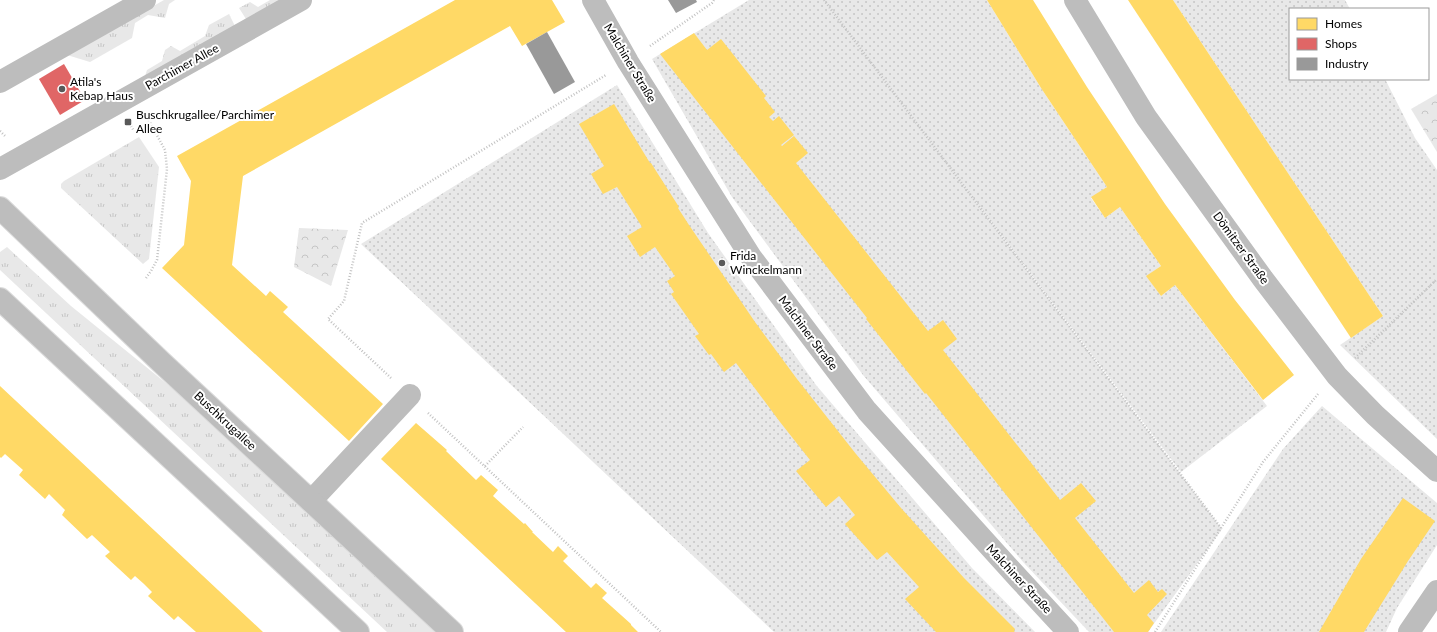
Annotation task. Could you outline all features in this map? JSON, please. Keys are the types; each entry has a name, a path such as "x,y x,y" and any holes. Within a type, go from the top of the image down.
{"street":[{"path":"0,82 145,0"},
{"name":"Parchimer Allee","path":"0,169 301,0"},
{"name":"Malchiner Straße","path":"593,0 628,62 751,257 867,411 1068,632"},
{"name":"Dömitzer Straße","path":"1075,0 1146,117 1263,279 1337,376 1375,415 1437,471"},
{"name":"Buschkrugallee","path":"0,208 152,353 452,632"},
{"path":"0,299 358,632"},
{"path":"311,501 410,395"},
{"path":"1409,632 1437,591"}],"path":[{"path":"661,632 328,318 344,301 362,224 628,62 712,4 714,0"},
{"path":"824,0 1221,528"},
{"path":"133,94 165,150 167,170 156,260 146,278"},
{"path":"1155,632 1271,451 1317,395 1437,279"},
{"path":"485,466 523,426"}],"green space":[{"path":"164,0 175,0 169,4 165,18 148,15 135,23 132,38 90,62 67,55"},
{"path":"270,0 280,0 246,19 239,8 250,2 258,7"},
{"path":"749,0 987,0 1041,88 1107,187 1091,198 1105,218 1120,207 1161,266 1147,276 1161,296 1175,285 1267,406 1181,472 949,166 1222,529 1148,632 1089,632 1024,563 863,375 732,197 652,59"},
{"path":"1173,0 1345,0 1349,8 1289,8 1289,80 1386,80 1415,138 1437,170 1437,439 1340,345 1383,316"},
{"path":"229,14 235,26 145,76 147,70 162,61 165,50 171,46 180,51 205,36 209,25"},
{"path":"617,85 708,233 816,385 972,568 1035,632 774,632 361,244"},
{"path":"1437,94 1437,152 1411,109"},
{"path":"139,137 159,167 149,259 143,264 61,188 61,184 64,181"},
{"path":"299,228 348,230 331,286 294,267"},
{"path":"7,247 71,306 193,405 436,632 387,632 0,270 0,252"},
{"path":"1322,406 1437,503 1437,545 1397,608 1386,632 1161,632 1283,449"}],"building: Homes":[{"path":"455,0 552,0 565,22 522,46 510,26 243,176 232,265 266,296 270,291 288,307 283,312 383,404 349,441 162,268 184,245 191,181 177,156"},
{"path":"987,0 1033,0 1087,87 1165,204 1235,300 1294,375 1263,400 1175,285 1161,296 1146,276 1161,266 1120,207 1105,218 1091,197 1107,187 1041,88"},
{"path":"1128,0 1173,0 1383,316 1351,338"},
{"path":"694,33 707,50 721,39 766,96 764,98 775,112 769,117 773,121 779,116 794,135 781,145 782,146 794,136 808,153 796,163 928,331 943,320 957,339 943,350 1060,500 1081,483 1096,501 1075,518 1134,593 1149,580 1158,592 1162,589 1167,594 1147,615 1154,623 1148,632 1114,632 866,319 867,318 660,54"},
{"path":"614,104 689,225 755,322 797,379 901,508 964,578 1015,629 1015,632 936,632 905,599 919,587 887,552 877,560 845,524 855,515 839,496 826,507 796,471 810,460 736,363 724,372 711,354 709,355 695,336 699,334 671,294 674,292 667,281 675,276 655,247 640,257 627,236 642,227 617,187 603,194 591,174 604,166 579,124"},
{"path":"0,386 263,632 196,632 178,616 174,620 148,596 152,592 144,584 135,576 131,580 105,556 110,552 92,535 87,539 62,515 65,510 49,494 45,499 19,475 23,470 5,454 1,458 0,457"},
{"path":"416,423 447,450 446,451 476,480 481,475 498,490 493,496 524,524 525,523 532,532 553,552 558,546 568,556 563,561 591,588 596,583 607,593 602,598 638,632 566,632 381,459"},
{"path":"1403,498 1435,521 1364,632 1319,632 1361,559"}],"building: Shops":[{"name":"Atila's Kebap Haus","path":"64,64 85,100 60,115 39,79"}],"building: Industry":[{"path":"668,0 696,0 697,2 676,13"},
{"path":"547,32 575,82 554,94 526,44"}],"place":[{"name":"Atila's Kebap Haus","path":"62,89"},
{"name":"Buschkrugallee/Parchimer Allee","path":"128,122"},
{"name":"Frida Winckelmann","path":"722,263"}]}
